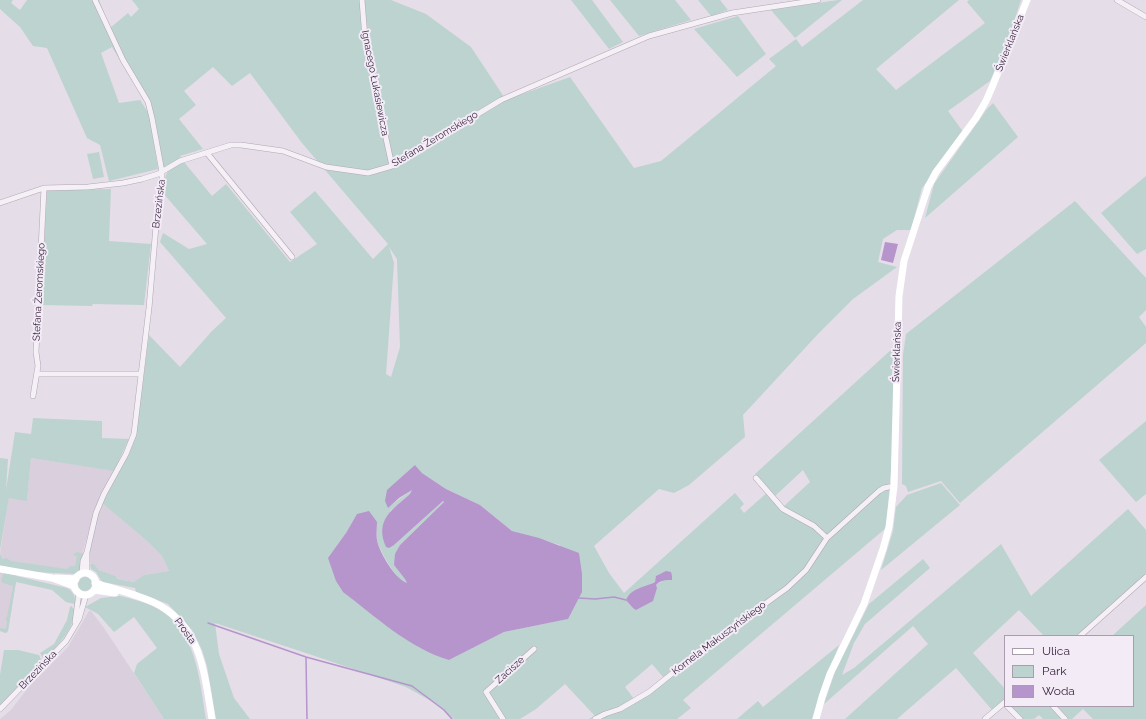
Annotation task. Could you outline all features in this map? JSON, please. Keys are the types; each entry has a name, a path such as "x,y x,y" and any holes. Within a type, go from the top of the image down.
{"street":[{"name":"Brzezińska","path":"80,578 96,513 132,439 141,374 162,182 162,172 148,102 123,60 95,0"},
{"name":"Ignacego Łukasiewicza","path":"362,0 366,46 392,166"},
{"name":"Stefana Żeromskiego","path":"0,203 44,188 88,187 142,179 162,172 180,161 231,145 283,151 326,167 368,172 392,166 501,100 649,36 732,13 818,0"},
{"name":"Świerklańska","path":"816,719 830,674 859,614 879,561 889,527 894,486 898,308 904,261 928,187 936,172 986,101 996,80 1027,0"},
{"path":"1117,0 1146,17"},
{"path":"207,153 292,257"},
{"name":"Stefana Żeromskiego","path":"33,396 38,366 36,352 44,188"},
{"path":"37,374 141,374"},
{"path":"756,478 783,509 815,527 827,538"},
{"name":"Kornela Makuszyńskiego","path":"595,719 620,709 649,692 704,648 787,588 806,570 827,538 879,491 894,486"},
{"path":"0,568 63,580 80,578 93,578 94,587 83,594 76,590 80,578"},
{"path":"1081,635 1146,577"},
{"name":"Prosta","path":"94,587 129,594 150,601 167,610 180,621 190,634 201,662 212,719"},
{"name":"Brzezińska","path":"0,709 62,645 73,628 83,594"},
{"name":"Zacisze","path":"503,719 486,692 534,649"},
{"path":"989,718 1004,704"},
{"path":"1009,707 1020,719"},
{"path":"1054,707 1065,719"}],"shaded area":[{"path":"31,458 117,471 94,513 83,551 80,568 77,573 16,564 4,560 0,554 9,497 27,500"},
{"path":"102,503 147,541 162,556 169,571 144,575 135,582 117,579 116,576 99,570 93,563 89,563 91,539"},
{"path":"0,572 17,575 8,631 6,633 0,631"},
{"path":"89,611 91,611 104,628 164,719 0,719 11,710 31,684 68,647"}],"green space":[{"path":"0,0 13,0 11,3 20,10 27,0 99,0 110,28 128,13 131,17 139,9 132,0 391,0 426,14 471,47 506,100 570,77 634,168 661,161 776,66 769,59 796,39 802,47 863,0 959,0 876,69 896,90 985,23 967,2 969,0 1021,0 1007,43 990,81 948,111 964,133 922,188 911,230 897,230 883,239 878,262 897,267 853,299 818,334 743,415 745,437 689,485 674,493 659,489 594,546 609,573 624,593 735,493 744,504 740,508 744,513 769,491 755,474 893,348 893,450 886,528 683,700 691,708 677,719 589,719 595,716 565,684 536,709 520,719 504,719 498,706 495,712 500,719 454,719 435,703 406,687 215,623 219,654 234,698 250,719 216,719 207,666 202,650 192,630 168,604 136,592 135,588 102,582 96,572 91,569 90,564 93,563 99,570 116,576 117,579 134,582 144,575 169,571 162,556 147,541 102,503 136,436 149,335 180,367 212,331 226,318 160,242 163,233 189,249 207,244 163,193 164,181 167,173 173,167 184,162 212,196 226,184 290,262 317,244 290,212 315,191 373,259 388,244 302,143 250,73 232,86 213,67 184,91 196,105 179,119 203,149 180,156 181,158 163,168 152,108 127,62 121,62 112,47 101,53 119,103 140,100 149,114 158,169 109,181 100,145 87,138 47,48 33,46 20,27 0,9","holes":["389,247 397,259 400,347 391,377 386,374 394,263","415,465 422,473 446,489 480,505 512,531 560,545 567,619 504,632 449,660 346,533 357,515 377,522 377,540 381,551 393,571 407,584 406,579 394,565 400,545 444,502 443,501 394,545 390,511 410,494 413,489 388,507","803,470 810,482 783,507 774,497","662,573 672,580 665,580 654,586 632,591 655,582 657,576","652,664 664,678 648,692 634,699 625,687"]},
{"path":"571,0 592,0 623,42 609,49"},
{"path":"610,0 675,0 691,20 639,36"},
{"path":"698,0 720,0 728,10 711,16"},
{"path":"842,0 795,38 771,10"},
{"path":"738,16 766,54 737,77 694,29"},
{"path":"993,103 1018,137 925,218 934,184 987,109"},
{"path":"99,152 104,177 93,179 87,154"},
{"path":"1146,176 1146,249 1137,254 1101,213"},
{"path":"111,189 109,241 151,244 144,305 41,305 47,190"},
{"path":"1075,201 1146,278 1146,310 1139,317 1146,327 1146,343 960,503 941,481 908,492 906,486 902,484 903,355 906,334"},
{"path":"33,418 102,421 102,438 129,439 114,471 31,458 27,501 9,498 0,550 0,458 8,459 6,490 15,432 31,434"},
{"path":"1146,421 1146,494 1136,502 1099,460"},
{"path":"941,483 960,505 881,570 893,531 896,507 907,495"},
{"path":"1128,509 1146,530 1146,574 1077,635 1043,635 1019,610 973,653 1004,688 1004,700 992,710 956,668 897,719 845,719 928,644 913,626 824,704 835,672 869,604 923,559 930,568 865,624 854,643 842,675 854,668 1001,544 1031,596"},
{"path":"77,552 83,554 80,570 75,574 32,572 0,566 0,554 3,559 6,558 11,561 67,569 70,566 75,566 77,556 73,555"},
{"path":"4,573 67,588 74,594 75,604 66,602 52,590 16,582 8,631 6,633 0,631 0,628 6,629 7,621 5,618 7,617 13,586 3,583 1,580"},
{"path":"82,577 88,577 92,581 92,587 88,591 82,591 78,587 78,581"},
{"path":"120,596 155,607 169,616 180,628 188,641 194,656 206,719 164,719 134,673 137,664 157,648 134,617 114,632 98,614 85,607 101,598"},
{"path":"1146,605 1146,719 1093,719 1083,709 1072,719 1043,719 1039,715 1034,719 1020,719 1008,707 1134,707 1134,635 1113,635"},
{"path":"71,606 76,611 68,631 46,658 43,658 40,653 54,644 67,620"},
{"path":"839,645 812,719 737,719 758,701 763,707"},
{"path":"4,650 18,650 39,655 42,662 0,705 0,675"}],"water":[{"path":"885,242 898,244 893,263 881,260"},
{"path":"415,465 422,473 446,489 480,505 512,531 539,538 579,553 582,574 582,592 568,619 504,632 449,660 434,655 407,640 343,592 336,581 328,558 346,533 357,514 369,511 377,522 377,540 384,558 393,571 407,583 394,565 395,554 400,545 444,502 443,501 394,545 389,548 386,547 382,529 384,522 392,510 410,494 412,490 399,498 388,508 385,501 387,490"},
{"path":"666,571 671,572 672,580 663,581 656,585 657,588 653,601 636,610 633,608 626,600 628,596 635,590 655,582 656,576"}],"waterway":[{"path":"579,598 595,599 614,597 626,600"},
{"path":"208,623 306,657 412,686 444,710 452,719"},
{"path":"306,657 307,719"}]}
